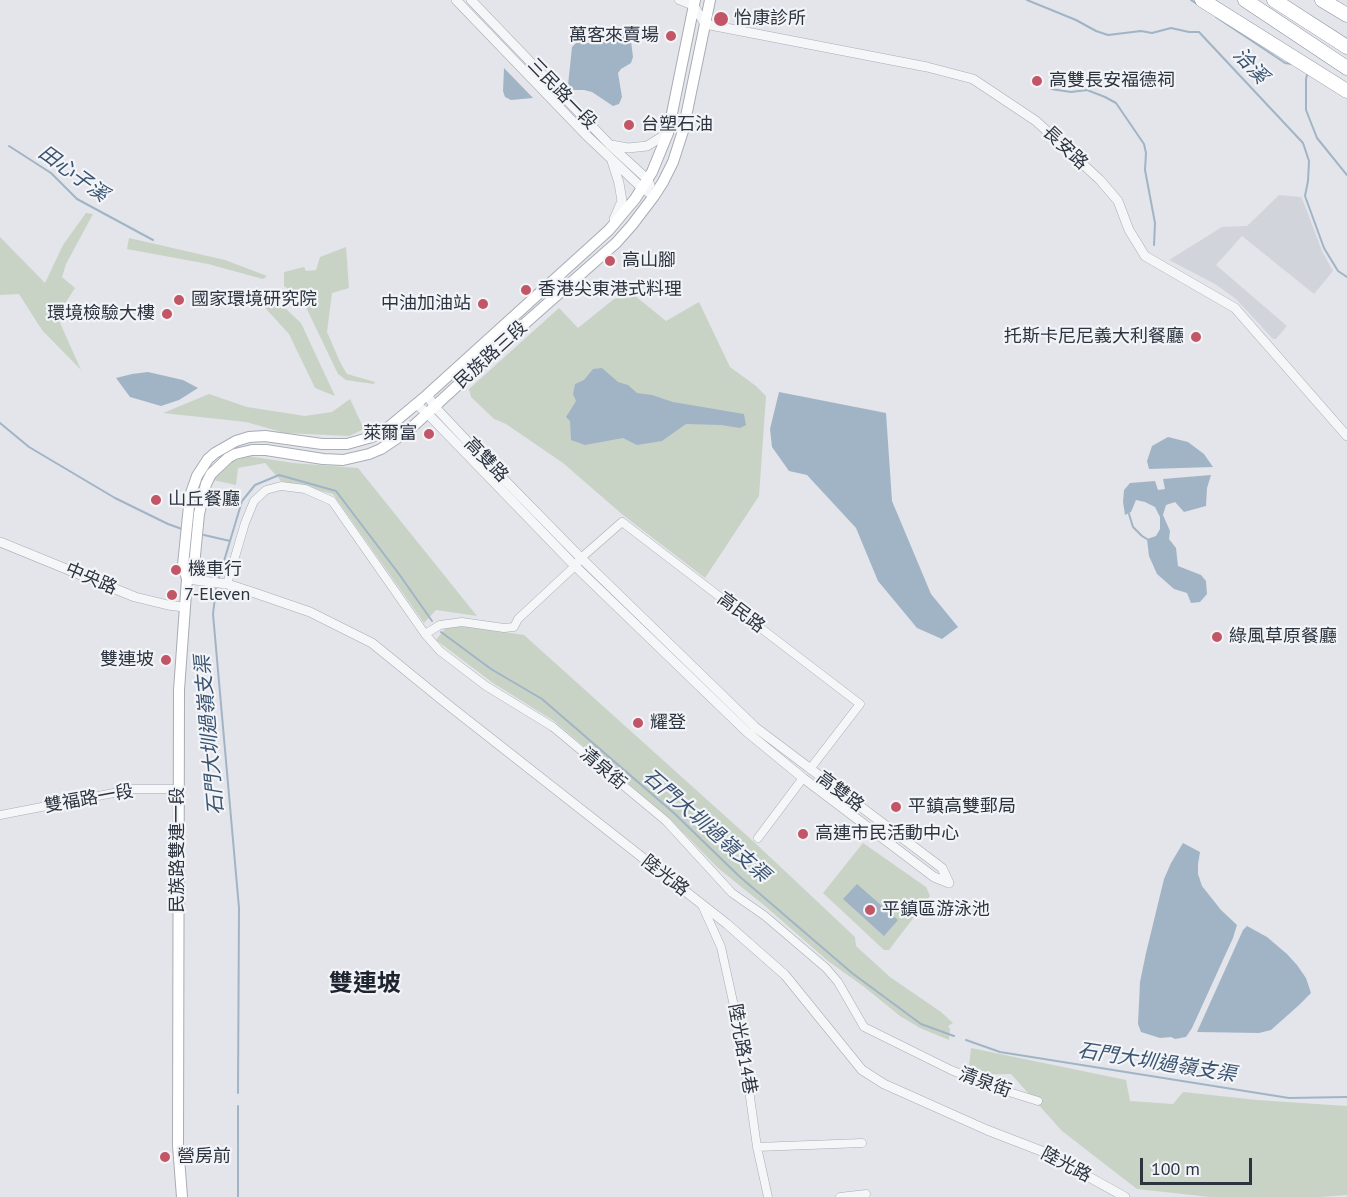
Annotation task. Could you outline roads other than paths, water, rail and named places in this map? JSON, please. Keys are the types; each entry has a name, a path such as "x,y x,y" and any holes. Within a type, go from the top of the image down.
{"highway":[{"path":"1202,0 1347,91"},
{"path":"1245,0 1347,68"},
{"path":"1274,0 1347,46"},
{"path":"1322,0 1347,15"}],"main road":[{"name":"民族路三段","path":"187,579 194,566 199,514 206,484 211,474 228,458 252,450 266,450 343,460 369,454 392,442 409,430 616,243 654,196 668,172 683,131 710,0"},
{"name":"民族路三段","path":"184,607 187,579 183,565 190,496 196,476 208,459 224,447 249,437 265,436 335,445 360,442 385,430 416,405 609,230 630,206 652,172 668,133 694,3"},
{"name":"民族路雙連一段","path":"182,1197 177,1093 178,789 179,690 184,607"}],"street":[{"name":"三民路一段","path":"456,0 585,134 611,159 645,183 654,196"},
{"name":"三民路一段","path":"471,0 610,145 628,148 647,146 668,133"},
{"path":"679,0 694,3 705,24"},
{"name":"長安路","path":"705,24 927,67 973,79 1036,121 1100,180 1118,201 1130,230 1145,256 1235,308 1347,436"},
{"path":"610,145 645,183"},
{"name":"三民路一段","path":"609,230 622,201 611,159"},
{"name":"高雙路","path":"427,395 431,410"},
{"name":"高雙路","path":"416,405 431,410 578,562 747,732 803,778 934,877 949,883 942,868 755,727 578,562"},
{"name":"清泉街","path":"227,584 254,501 266,490 281,486 305,489 332,501 425,634 440,651 486,686 552,727 666,821 732,893 765,916 826,968 838,982 864,1027 951,1070 993,1087 1038,1101"},
{"name":"高民路","path":"578,562 622,522 860,704 810,770"},
{"name":"中央路","path":"0,542 135,597 184,607"},
{"path":"425,634 440,625 462,622 504,628 514,627 518,619 578,562"},
{"name":"陸光路","path":"187,579 227,584 310,612 372,643 727,924 785,975 862,1070 884,1084 987,1130 1044,1152 1125,1197"},
{"path":"758,838 803,778"},
{"name":"雙福路一段","path":"0,815 134,789 178,789"},
{"name":"陸光路14巷","path":"702,905 721,947 743,1047 768,1197"},
{"path":"758,1147 862,1143"},
{"path":"840,1197 866,1194"}],"water":[{"path":"624,34 631,41 633,57 631,63 618,73 622,97 619,104 613,106 592,92 572,90 568,85 572,47 576,43 610,41"},
{"path":"504,68 533,98 511,100 505,97"},
{"path":"602,368 618,382 628,385 637,393 673,402 744,414 746,425 740,428 686,424 662,441 637,445 623,438 585,445 571,440 570,421 566,417 576,401 573,394 575,384 584,380 593,369"},
{"path":"148,372 183,380 198,388 179,400 161,406 130,397 116,378"},
{"path":"779,392 886,413 892,501 931,594 958,627 942,639 917,628 878,581 856,528 807,475 789,471 772,447 770,429"},
{"path":"1168,437 1188,442 1204,454 1213,467 1149,469 1147,461 1152,446"},
{"path":"1211,475 1207,488 1206,506 1184,512 1175,502 1166,505 1163,515 1170,531 1169,539 1176,548 1178,566 1201,575 1206,581 1207,594 1200,602 1191,603 1187,593 1174,589 1157,574 1149,556 1147,539 1156,536 1160,529 1160,517 1155,507 1136,500 1131,512 1125,515 1124,490 1130,483 1155,481 1158,490 1165,489 1163,479"},
{"path":"1183,843 1200,852 1198,874 1202,886 1221,910 1237,925 1186,1037 1160,1038 1141,1032 1138,1024 1140,982 1164,879"},
{"name":"平鎮區游泳池","path":"857,884 898,920 884,936 843,899"},
{"path":"1247,926 1267,937 1287,954 1306,978 1311,993 1271,1030 1259,1033 1197,1032 1243,930"}],"waterway":[{"name":"洽溪","path":"1027,0 1108,35 1141,31 1152,33 1171,28 1199,32 1303,143 1309,161 1305,196 1324,248 1338,271 1347,277"},
{"name":"洽溪","path":"1191,0 1197,4"},
{"name":"洽溪","path":"1216,17 1285,63 1292,64"},
{"name":"洽溪","path":"1308,71 1306,110 1317,138 1347,175"},
{"path":"1051,89 1071,92 1087,90 1116,103 1144,144 1145,170 1155,223 1154,245"},
{"name":"田心子溪","path":"9,146 51,173 77,199 153,240"},
{"path":"0,423 29,447 115,498 182,529"},
{"name":"石門大圳過嶺支渠","path":"218,581 242,501 255,485 279,475 336,491 432,621"},
{"path":"1129,514 1133,527 1147,539"},
{"path":"204,535 230,541"},
{"name":"石門大圳過嶺支渠","path":"216,589 213,614 239,908 238,1093"},
{"name":"石門大圳過嶺支渠","path":"441,632 491,669 542,699 675,814 739,876 852,973 921,1024 954,1036"},
{"name":"石門大圳過嶺支渠","path":"966,1040 1000,1052 1289,1098 1347,1097"},
{"name":"石門大圳過嶺支渠","path":"238,1106 238,1197"}],"place":[{"name":"怡康診所","path":"721,19"},
{"name":"萬客來賣場","path":"671,36"},
{"name":"高雙長安福德祠","path":"1037,81"},
{"name":"台塑石油","path":"629,125"},
{"name":"高山腳","path":"610,261"},
{"name":"香港尖東港式料理","path":"526,290"},
{"name":"國家環境研究院","path":"179,300"},
{"name":"中油加油站","path":"483,304"},
{"name":"環境檢驗大樓","path":"167,314"},
{"name":"托斯卡尼尼義大利餐廳","path":"1196,337"},
{"name":"萊爾富","path":"429,434"},
{"name":"山丘餐廳","path":"156,500"},
{"name":"機車行","path":"176,570"},
{"name":"7-Eleven","path":"172,595"},
{"name":"綠風草原餐廳","path":"1217,637"},
{"name":"雙連坡","path":"166,660"},
{"name":"耀登","path":"638,723"},
{"name":"平鎮高雙郵局","path":"896,807"},
{"name":"高連市民活動中心","path":"803,834"},
{"name":"平鎮區游泳池","path":"870,910"},
{"name":"營房前","path":"165,1157"}],"district":[{"name":"雙連坡","path":"365,984"}]}
